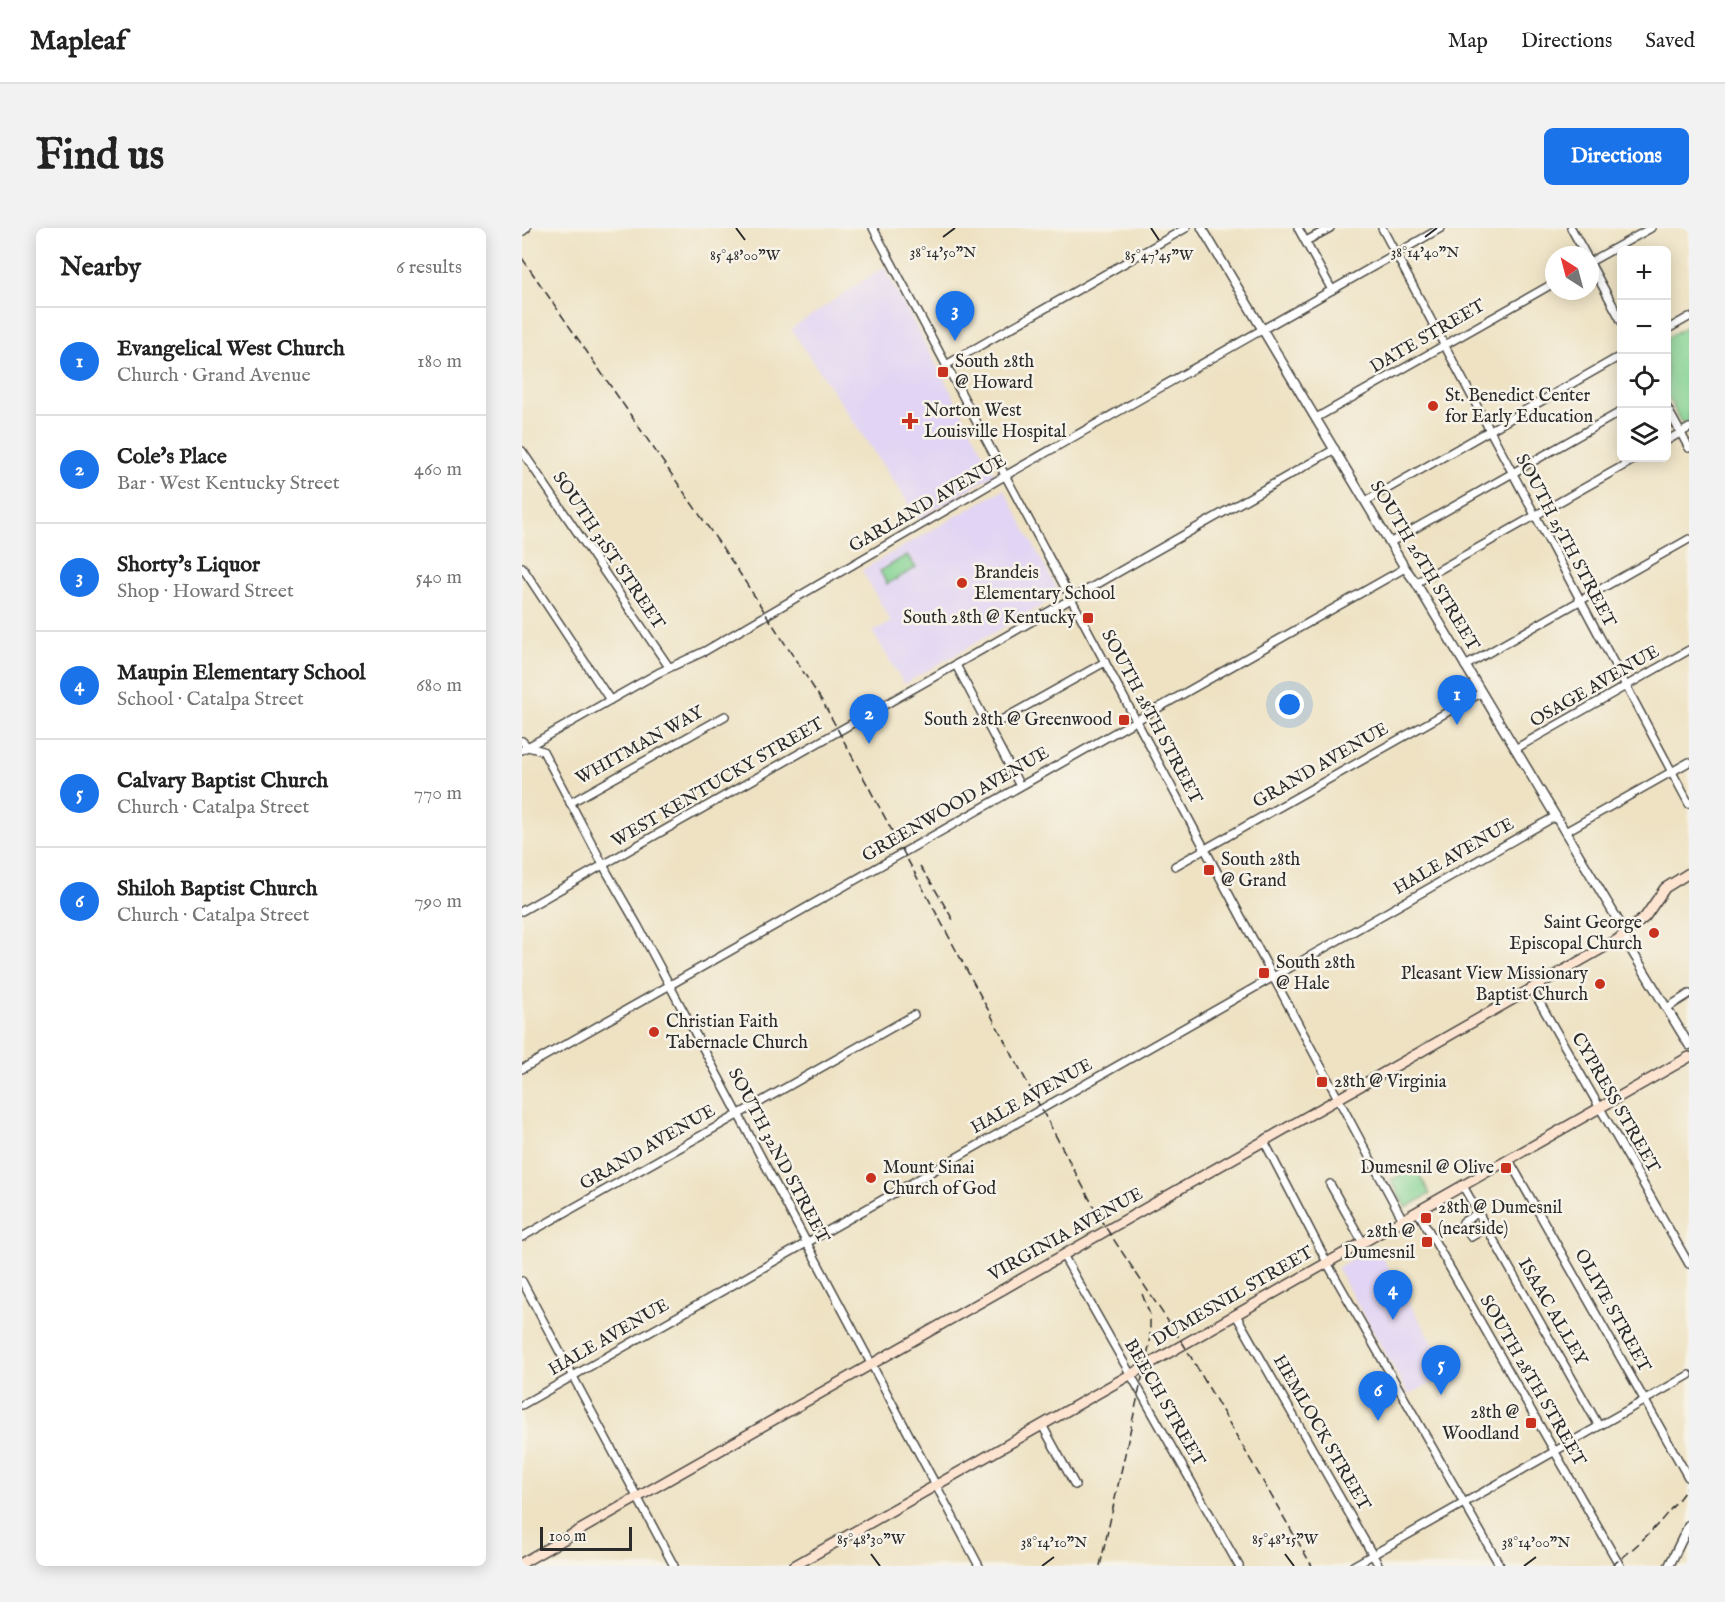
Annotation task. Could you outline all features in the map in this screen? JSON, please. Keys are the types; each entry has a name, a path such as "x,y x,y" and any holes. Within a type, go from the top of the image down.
{"main road":[{"name":"VIRGINIA AVENUE","path":"522,1563 1619,940 1646,917 1665,888 1689,873"},
{"name":"DUMESNIL STREET","path":"794,1566 1689,1057"}],"street":[{"path":"522,231 526,228"},
{"name":"SOUTH 28TH STREET","path":"873,228 1403,1220"},
{"path":"946,365 1186,228"},
{"name":"SOUTH 26TH STREET","path":"1202,228 1556,816 1622,927 1627,943 1689,1045"},
{"path":"1298,228 1332,290"},
{"path":"1306,241 1330,228"},
{"name":"SOUTH 25TH STREET","path":"1382,228 1689,804"},
{"name":"GARLAND AVENUE","path":"525,748 669,667 719,644 1005,476 1441,228"},
{"path":"1571,228 1581,246"},
{"path":"1599,257 1651,228"},
{"path":"1599,279 1617,313"},
{"name":"DATE STREET","path":"1316,418 1545,288"},
{"path":"1671,327 1689,317"},
{"path":"1366,501 1617,359"},
{"path":"1667,408 1689,448"},
{"path":"1391,542 1617,414"},
{"path":"1671,438 1689,428"},
{"name":"WEST KENTUCKY STREET","path":"522,911 1335,449"},
{"name":"SOUTH 31ST STREET","path":"522,451 669,667"},
{"path":"1416,583 1630,462"},
{"path":"1466,666 1689,539"},
{"path":"522,567 610,700"},
{"name":"GREENWOOD AVENUE","path":"522,1069 1405,568"},
{"name":"OSAGE AVENUE","path":"1515,749 1689,650"},
{"path":"989,727 1105,662"},
{"path":"956,665 1020,786"},
{"name":"GRAND AVENUE","path":"1175,866 1481,693"},
{"name":"WHITMAN WAY","path":"570,803 725,716"},
{"name":"SOUTH 32ND STREET","path":"522,741 525,748 543,752 670,985 979,1566"},
{"path":"1565,832 1689,762"},
{"name":"HALE AVENUE","path":"522,1405 1556,816"},
{"name":"CYPRESS STREET","path":"1532,989 1689,1264"},
{"path":"1667,1008 1689,994"},
{"name":"GRAND AVENUE","path":"522,1237 914,1015"},
{"path":"1264,1141 1328,1263 1500,1566"},
{"name":"OLIVE STREET","path":"1509,1160 1688,1477"},
{"path":"1330,1184 1363,1243"},
{"name":"ISAAC ALLEY","path":"1463,1186 1599,1426"},
{"name":"SOUTH 28TH STREET","path":"1418,1212 1620,1566"},
{"path":"1478,1213 1462,1222 1471,1237 1487,1228"},
{"name":"BEECH STREET","path":"1063,1255 1239,1566"},
{"path":"522,1281 674,1566"},
{"name":"HEMLOCK STREET","path":"1236,1315 1379,1566"},
{"path":"1353,1566 1689,1375"},
{"path":"1042,1425 1075,1485"},
{"path":"1669,1566 1689,1526"}],"shaded area":[{"name":"Norton West Louisville Hospital","path":"884,267 995,474 919,519 791,329"},
{"name":"Brandeis Elementary School","path":"1004,489 1060,595 904,684 873,632 891,622 862,570"},
{"path":"1375,1245 1450,1372 1409,1395 1337,1268"}],"green space":[{"path":"1689,325 1689,421 1685,423 1681,422 1671,403 1671,335"},
{"path":"907,555 916,568 887,584 880,571"},
{"path":"1415,1167 1430,1194 1406,1208 1391,1180"}],"railway":[{"path":"522,258 735,566 824,704 1102,1222 1184,1345 1312,1566"},
{"path":"920,866 953,920"},
{"path":"1100,1566 1150,1342 1150,1315 1141,1291"},
{"path":"1611,1566 1653,1529 1689,1485"}],"place":[{"name":"Shorty's Liquor","path":"955,341"},
{"name":"South 28th @ Howard","path":"943,372"},
{"name":"St. Benedict Center for Early Education","path":"1433,406"},
{"name":"Norton West Louisville Hospital","path":"910,421"},
{"name":"Brandeis Elementary School","path":"962,583"},
{"name":"South 28th @ Kentucky","path":"1088,618"},
{"name":"South 28th @ Greenwood","path":"1124,720"},
{"name":"Evangelical West Church","path":"1457,725"},
{"name":"Cole's Place","path":"869,744"},
{"name":"South 28th @ Grand","path":"1209,870"},
{"name":"Saint George Episcopal Church","path":"1654,933"},
{"name":"South 28th @ Hale","path":"1264,973"},
{"name":"Pleasant View Missionary Baptist Church","path":"1600,984"},
{"name":"Christian Faith Tabernacle Church","path":"654,1032"},
{"name":"28th @ Virginia","path":"1322,1082"},
{"name":"Dumesnil @ Olive","path":"1506,1168"},
{"name":"Mount Sinai Church of God","path":"871,1178"},
{"name":"28th @ Dumesnil (nearside)","path":"1426,1218"},
{"name":"28th @ Dumesnil","path":"1427,1242"},
{"name":"Maupin Elementary School","path":"1393,1320"},
{"name":"Calvary Baptist Church","path":"1441,1395"},
{"name":"Shiloh Baptist Church","path":"1378,1421"},
{"name":"28th @ Woodland","path":"1531,1423"}]}
